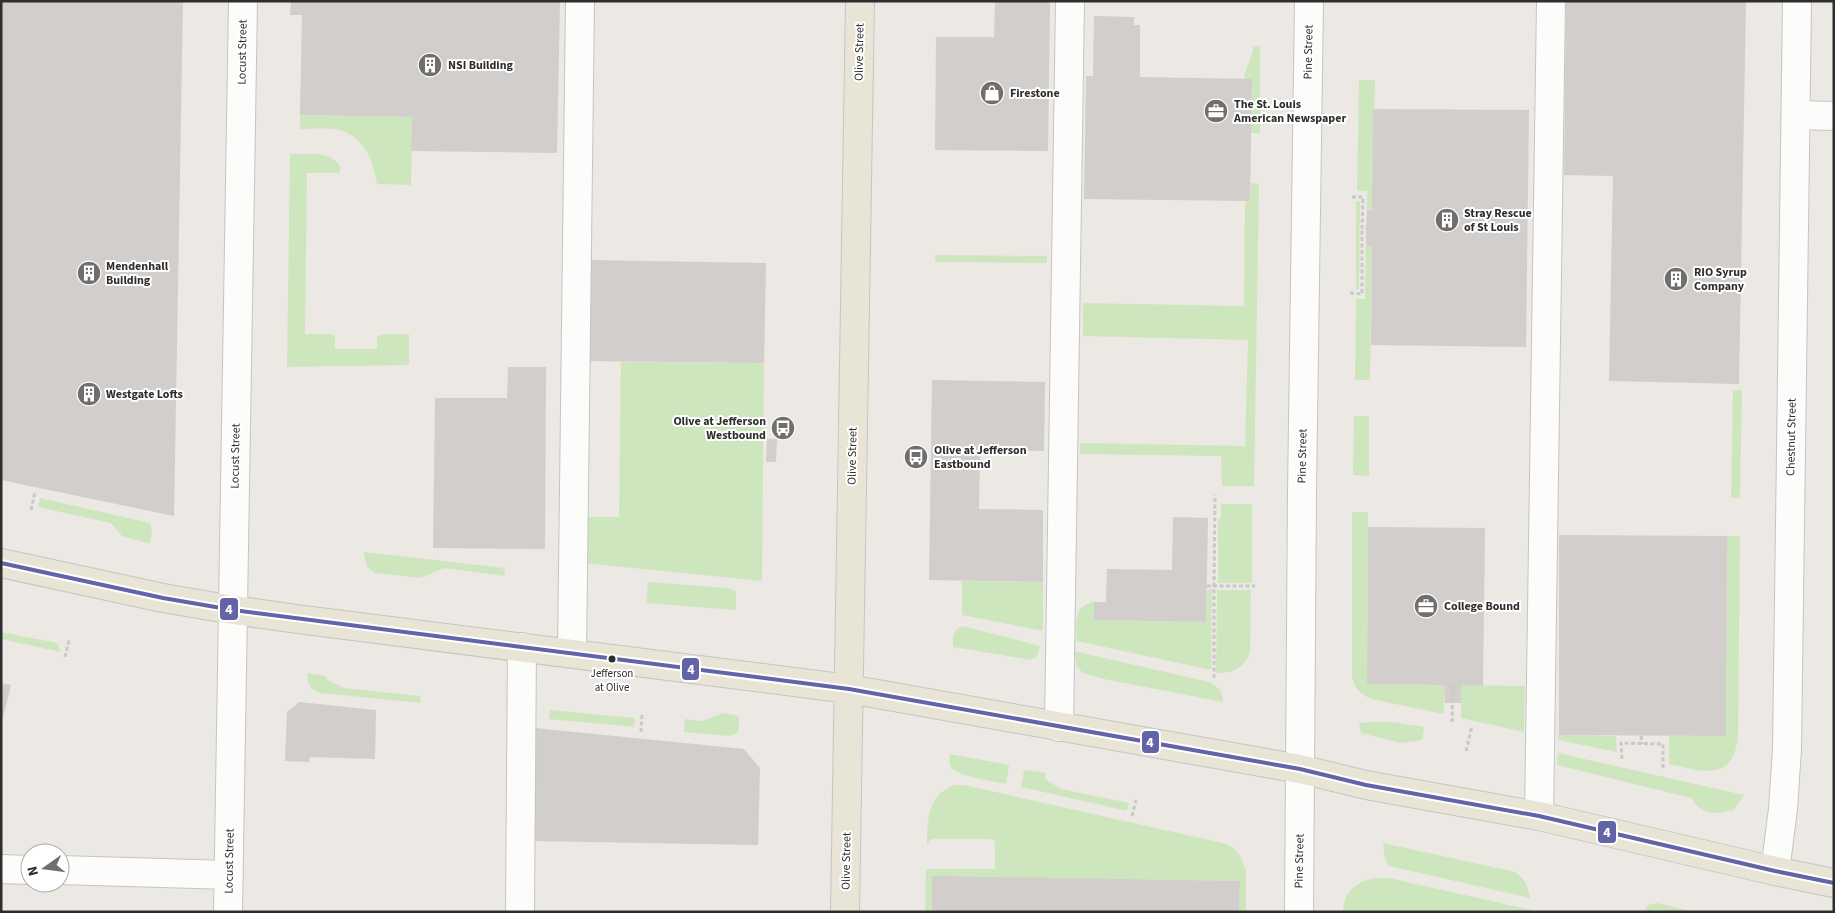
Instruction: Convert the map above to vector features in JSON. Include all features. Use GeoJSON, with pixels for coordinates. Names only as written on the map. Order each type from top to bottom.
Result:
{"type":"FeatureCollection","features":[{"type":"Feature","properties":{"kind":"main road","name":"Olive Street"},"geometry":{"type":"LineString","coordinates":[[845,912],[860,1]]}},
{"type":"Feature","properties":{"kind":"main road"},"geometry":{"type":"LineString","coordinates":[[1,562],[163,598],[232,610],[848,689],[1300,770],[1366,785],[1540,816],[1834,883]]}},
{"type":"Feature","properties":{"kind":"street","name":"Locust Street"},"geometry":{"type":"LineString","coordinates":[[228,912],[243,1]]}},
{"type":"Feature","properties":{"kind":"street"},"geometry":{"type":"LineString","coordinates":[[572,653],[580,1]]}},
{"type":"Feature","properties":{"kind":"street"},"geometry":{"type":"LineString","coordinates":[[1059,728],[1070,1]]}},
{"type":"Feature","properties":{"kind":"street","name":"Pine Street"},"geometry":{"type":"LineString","coordinates":[[1299,912],[1302,492],[1309,1]]}},
{"type":"Feature","properties":{"kind":"street"},"geometry":{"type":"LineString","coordinates":[[1540,816],[1551,1]]}},
{"type":"Feature","properties":{"kind":"street","name":"Chestnut Street"},"geometry":{"type":"LineString","coordinates":[[1775,871],[1783,809],[1787,749],[1797,1]]}},
{"type":"Feature","properties":{"kind":"street"},"geometry":{"type":"LineString","coordinates":[[1796,115],[1834,116]]}},
{"type":"Feature","properties":{"kind":"street"},"geometry":{"type":"LineString","coordinates":[[520,912],[522,647]]}},
{"type":"Feature","properties":{"kind":"street"},"geometry":{"type":"LineString","coordinates":[[1,869],[20,870]]}},
{"type":"Feature","properties":{"kind":"street"},"geometry":{"type":"LineString","coordinates":[[70,870],[229,875]]}},
{"type":"Feature","properties":{"kind":"path"},"geometry":{"type":"LineString","coordinates":[[1350,293],[1362,294],[1364,228],[1363,197],[1352,197]]}},
{"type":"Feature","properties":{"kind":"path"},"geometry":{"type":"LineString","coordinates":[[31,510],[35,492]]}},
{"type":"Feature","properties":{"kind":"path"},"geometry":{"type":"LineString","coordinates":[[1214,678],[1215,494]]}},
{"type":"Feature","properties":{"kind":"path"},"geometry":{"type":"LineString","coordinates":[[1207,586],[1255,586]]}},
{"type":"Feature","properties":{"kind":"path"},"geometry":{"type":"LineString","coordinates":[[65,657],[70,640]]}},
{"type":"Feature","properties":{"kind":"path"},"geometry":{"type":"LineString","coordinates":[[1452,722],[1453,685]]}},
{"type":"Feature","properties":{"kind":"path"},"geometry":{"type":"LineString","coordinates":[[641,732],[642,714]]}},
{"type":"Feature","properties":{"kind":"path"},"geometry":{"type":"LineString","coordinates":[[1466,750],[1472,726]]}},
{"type":"Feature","properties":{"kind":"path"},"geometry":{"type":"LineString","coordinates":[[1642,736],[1642,744]]}},
{"type":"Feature","properties":{"kind":"path"},"geometry":{"type":"LineString","coordinates":[[1622,759],[1621,743],[1663,744],[1663,769]]}},
{"type":"Feature","properties":{"kind":"path"},"geometry":{"type":"LineString","coordinates":[[1132,816],[1136,800]]}},
{"type":"Feature","properties":{"kind":"green space"},"geometry":{"type":"Polygon","coordinates":[[[1253,46],[1260,46],[1260,133],[1251,133],[1252,79],[1245,79],[1244,76],[1253,46]]]}},
{"type":"Feature","properties":{"kind":"green space"},"geometry":{"type":"Polygon","coordinates":[[[1359,80],[1375,80],[1372,211],[1367,211],[1367,191],[1357,191],[1359,80]]]}},
{"type":"Feature","properties":{"kind":"green space"},"geometry":{"type":"Polygon","coordinates":[[[300,115],[412,117],[411,185],[377,184],[371,160],[357,140],[351,135],[338,130],[300,129],[300,115]]]}},
{"type":"Feature","properties":{"kind":"green space"},"geometry":{"type":"Polygon","coordinates":[[[290,154],[325,155],[337,162],[341,168],[339,173],[307,173],[305,334],[331,334],[335,337],[335,349],[377,349],[377,337],[382,334],[409,334],[409,365],[287,367],[290,154]]]}},
{"type":"Feature","properties":{"kind":"green space"},"geometry":{"type":"Polygon","coordinates":[[[1251,183],[1259,184],[1254,486],[1222,486],[1221,456],[1080,454],[1080,443],[1245,446],[1248,340],[1083,336],[1083,303],[1244,306],[1245,205],[1246,201],[1250,201],[1251,183]]]}},
{"type":"Feature","properties":{"kind":"green space"},"geometry":{"type":"Polygon","coordinates":[[[1356,201],[1360,202],[1359,289],[1356,289],[1356,201]]]}},
{"type":"Feature","properties":{"kind":"green space"},"geometry":{"type":"Polygon","coordinates":[[[1366,246],[1372,246],[1370,380],[1355,380],[1356,299],[1365,299],[1366,246]]]}},
{"type":"Feature","properties":{"kind":"green space"},"geometry":{"type":"Polygon","coordinates":[[[935,255],[1047,256],[1047,263],[935,262],[935,255]]]}},
{"type":"Feature","properties":{"kind":"green space"},"geometry":{"type":"Polygon","coordinates":[[[621,362],[764,363],[762,581],[583,563],[584,517],[619,517],[621,362]]]}},
{"type":"Feature","properties":{"kind":"green space"},"geometry":{"type":"Polygon","coordinates":[[[1733,390],[1742,390],[1740,498],[1731,498],[1733,390]]]}},
{"type":"Feature","properties":{"kind":"green space"},"geometry":{"type":"Polygon","coordinates":[[[1354,416],[1369,416],[1369,476],[1353,475],[1354,416]]]}},
{"type":"Feature","properties":{"kind":"green space"},"geometry":{"type":"Polygon","coordinates":[[[40,498],[150,523],[152,530],[150,544],[122,536],[111,523],[38,507],[40,498]]]}},
{"type":"Feature","properties":{"kind":"green space"},"geometry":{"type":"Polygon","coordinates":[[[1221,504],[1252,504],[1252,583],[1218,583],[1218,518],[1221,518],[1221,504]]]}},
{"type":"Feature","properties":{"kind":"green space"},"geometry":{"type":"Polygon","coordinates":[[[1352,512],[1368,512],[1367,684],[1444,685],[1444,714],[1371,699],[1361,693],[1356,687],[1352,676],[1352,512]]]}},
{"type":"Feature","properties":{"kind":"green space"},"geometry":{"type":"Polygon","coordinates":[[[1727,536],[1740,536],[1738,738],[1735,752],[1729,762],[1722,768],[1704,771],[1669,764],[1669,736],[1726,736],[1727,536]]]}},
{"type":"Feature","properties":{"kind":"green space"},"geometry":{"type":"Polygon","coordinates":[[[364,552],[505,568],[504,576],[444,568],[420,578],[375,573],[368,567],[364,552]]]}},
{"type":"Feature","properties":{"kind":"green space"},"geometry":{"type":"Polygon","coordinates":[[[962,581],[1043,582],[1043,631],[962,615],[962,581]]]}},
{"type":"Feature","properties":{"kind":"green space"},"geometry":{"type":"Polygon","coordinates":[[[648,582],[728,588],[735,591],[736,610],[646,603],[648,582]]]}},
{"type":"Feature","properties":{"kind":"green space"},"geometry":{"type":"Polygon","coordinates":[[[1212,589],[1211,670],[1077,641],[1077,617],[1082,607],[1087,604],[1094,602],[1094,620],[1206,622],[1207,590],[1212,589]]]}},
{"type":"Feature","properties":{"kind":"green space"},"geometry":{"type":"Polygon","coordinates":[[[1217,590],[1251,590],[1250,652],[1248,658],[1233,671],[1216,673],[1217,590]]]}},
{"type":"Feature","properties":{"kind":"green space"},"geometry":{"type":"Polygon","coordinates":[[[962,626],[1040,646],[1037,656],[1031,660],[953,647],[955,632],[962,626]]]}},
{"type":"Feature","properties":{"kind":"green space"},"geometry":{"type":"Polygon","coordinates":[[[1,632],[57,643],[61,652],[1,639],[1,632]]]}},
{"type":"Feature","properties":{"kind":"green space"},"geometry":{"type":"Polygon","coordinates":[[[1074,651],[1209,682],[1219,690],[1223,702],[1104,679],[1083,673],[1077,667],[1074,651]]]}},
{"type":"Feature","properties":{"kind":"green space"},"geometry":{"type":"Polygon","coordinates":[[[307,673],[326,676],[326,679],[344,688],[420,696],[421,703],[320,693],[310,686],[307,673]]]}},
{"type":"Feature","properties":{"kind":"green space"},"geometry":{"type":"Polygon","coordinates":[[[1461,685],[1525,686],[1524,732],[1461,718],[1461,685]]]}},
{"type":"Feature","properties":{"kind":"green space"},"geometry":{"type":"Polygon","coordinates":[[[550,710],[635,718],[634,727],[549,719],[550,710]]]}},
{"type":"Feature","properties":{"kind":"green space"},"geometry":{"type":"Polygon","coordinates":[[[723,713],[739,716],[737,733],[730,736],[684,732],[685,719],[702,721],[723,713]]]}},
{"type":"Feature","properties":{"kind":"green space"},"geometry":{"type":"Polygon","coordinates":[[[1392,722],[1424,727],[1422,740],[1401,743],[1361,733],[1359,723],[1392,722]]]}},
{"type":"Feature","properties":{"kind":"green space"},"geometry":{"type":"Polygon","coordinates":[[[1559,735],[1616,736],[1617,752],[1558,740],[1559,735]]]}},
{"type":"Feature","properties":{"kind":"green space"},"geometry":{"type":"Polygon","coordinates":[[[1558,753],[1744,795],[1734,810],[1710,813],[1700,808],[1691,798],[1557,765],[1558,753]]]}},
{"type":"Feature","properties":{"kind":"green space"},"geometry":{"type":"Polygon","coordinates":[[[950,754],[1009,765],[1006,784],[976,778],[953,770],[950,766],[950,754]]]}},
{"type":"Feature","properties":{"kind":"green space"},"geometry":{"type":"Polygon","coordinates":[[[1024,770],[1046,773],[1045,779],[1061,789],[1129,803],[1127,811],[1021,787],[1024,770]]]}},
{"type":"Feature","properties":{"kind":"green space"},"geometry":{"type":"Polygon","coordinates":[[[954,785],[964,785],[1227,844],[1237,852],[1245,867],[1246,912],[1239,912],[1240,881],[932,877],[932,912],[925,912],[926,869],[995,869],[994,840],[933,839],[929,841],[927,846],[930,810],[933,802],[945,790],[954,785]]]}},
{"type":"Feature","properties":{"kind":"green space"},"geometry":{"type":"Polygon","coordinates":[[[1383,843],[1515,872],[1526,884],[1530,898],[1389,866],[1385,859],[1383,843]]]}},
{"type":"Feature","properties":{"kind":"green space"},"geometry":{"type":"Polygon","coordinates":[[[1375,878],[1389,878],[1532,910],[1532,912],[1343,912],[1346,898],[1352,889],[1362,882],[1375,878]]]}},
{"type":"Feature","properties":{"kind":"green space"},"geometry":{"type":"Polygon","coordinates":[[[1657,903],[1696,912],[1644,912],[1648,905],[1657,903]]]}},
{"type":"Feature","properties":{"kind":"building"},"geometry":{"type":"Polygon","coordinates":[[[1,1],[183,1],[174,516],[1,480],[1,1]]]}},
{"type":"Feature","properties":{"kind":"building","name":"NSI Building"},"geometry":{"type":"Polygon","coordinates":[[[291,1],[560,1],[557,153],[411,151],[412,117],[300,115],[302,15],[290,15],[291,1]]]}},
{"type":"Feature","properties":{"kind":"building","name":"Firestone"},"geometry":{"type":"Polygon","coordinates":[[[995,1],[1050,1],[1048,151],[935,150],[936,37],[994,37],[995,1]]]}},
{"type":"Feature","properties":{"kind":"building","name":"RIO Syrup Company"},"geometry":{"type":"Polygon","coordinates":[[[1566,1],[1746,1],[1739,384],[1609,381],[1613,176],[1564,175],[1566,1]]]}},
{"type":"Feature","properties":{"kind":"building"},"geometry":{"type":"Polygon","coordinates":[[[1094,16],[1134,17],[1134,25],[1140,25],[1140,77],[1252,79],[1250,201],[1084,199],[1086,76],[1093,76],[1094,16]]]}},
{"type":"Feature","properties":{"kind":"building","name":"Stray Rescue of St Louis"},"geometry":{"type":"Polygon","coordinates":[[[1373,109],[1529,110],[1526,347],[1371,345],[1372,246],[1366,246],[1366,228],[1367,211],[1372,211],[1373,109]]]}},
{"type":"Feature","properties":{"kind":"building"},"geometry":{"type":"Polygon","coordinates":[[[587,260],[766,263],[764,363],[587,361],[587,260]]]}},
{"type":"Feature","properties":{"kind":"building"},"geometry":{"type":"Polygon","coordinates":[[[508,367],[546,367],[545,549],[433,548],[435,398],[507,398],[508,367]]]}},
{"type":"Feature","properties":{"kind":"building"},"geometry":{"type":"Polygon","coordinates":[[[932,380],[1045,382],[1044,451],[980,450],[979,509],[1043,510],[1043,582],[929,580],[932,380]]]}},
{"type":"Feature","properties":{"kind":"building"},"geometry":{"type":"Polygon","coordinates":[[[767,439],[777,439],[776,462],[766,462],[767,439]]]}},
{"type":"Feature","properties":{"kind":"building"},"geometry":{"type":"Polygon","coordinates":[[[1173,517],[1208,518],[1206,622],[1094,620],[1094,602],[1106,602],[1107,569],[1172,570],[1173,517]]]}},
{"type":"Feature","properties":{"kind":"building","name":"College Bound"},"geometry":{"type":"Polygon","coordinates":[[[1368,527],[1485,528],[1483,686],[1461,685],[1461,703],[1445,703],[1444,685],[1367,684],[1368,527]]]}},
{"type":"Feature","properties":{"kind":"building"},"geometry":{"type":"Polygon","coordinates":[[[1559,535],[1727,536],[1726,736],[1559,735],[1559,535]]]}},
{"type":"Feature","properties":{"kind":"building"},"geometry":{"type":"Polygon","coordinates":[[[1,683],[11,685],[3,718],[1,717],[1,683]]]}},
{"type":"Feature","properties":{"kind":"building"},"geometry":{"type":"Polygon","coordinates":[[[299,702],[376,710],[375,759],[310,757],[309,762],[285,761],[287,712],[299,702]]]}},
{"type":"Feature","properties":{"kind":"building"},"geometry":{"type":"Polygon","coordinates":[[[535,728],[744,749],[760,768],[758,845],[533,841],[535,728]]]}},
{"type":"Feature","properties":{"kind":"building"},"geometry":{"type":"Polygon","coordinates":[[[932,876],[1240,881],[1239,912],[932,912],[932,876]]]}},
{"type":"Feature","properties":{"kind":"transit line","name":"4"},"geometry":{"type":"LineString","coordinates":[[1,563],[163,598],[233,610],[849,689],[1300,769],[1366,785],[1539,816],[1834,883]]}},
{"type":"Feature","properties":{"kind":"place","name":"NSI Building"},"geometry":{"type":"Point","coordinates":[430,65]}},
{"type":"Feature","properties":{"kind":"place","name":"Firestone"},"geometry":{"type":"Point","coordinates":[992,93]}},
{"type":"Feature","properties":{"kind":"place","name":"The St. Louis American Newspaper"},"geometry":{"type":"Point","coordinates":[1216,111]}},
{"type":"Feature","properties":{"kind":"place","name":"Stray Rescue of St Louis"},"geometry":{"type":"Point","coordinates":[1447,220]}},
{"type":"Feature","properties":{"kind":"place","name":"Mendenhall Building"},"geometry":{"type":"Point","coordinates":[89,273]}},
{"type":"Feature","properties":{"kind":"place","name":"RIO Syrup Company"},"geometry":{"type":"Point","coordinates":[1676,279]}},
{"type":"Feature","properties":{"kind":"place","name":"Westgate Lofts"},"geometry":{"type":"Point","coordinates":[89,394]}},
{"type":"Feature","properties":{"kind":"place","name":"Olive at Jefferson Westbound"},"geometry":{"type":"Point","coordinates":[783,428]}},
{"type":"Feature","properties":{"kind":"place","name":"Olive at Jefferson Eastbound"},"geometry":{"type":"Point","coordinates":[916,457]}},
{"type":"Feature","properties":{"kind":"place","name":"College Bound"},"geometry":{"type":"Point","coordinates":[1426,606]}},
{"type":"Feature","properties":{"kind":"place","name":"Jefferson at Olive"},"geometry":{"type":"Point","coordinates":[612,659]}}]}
